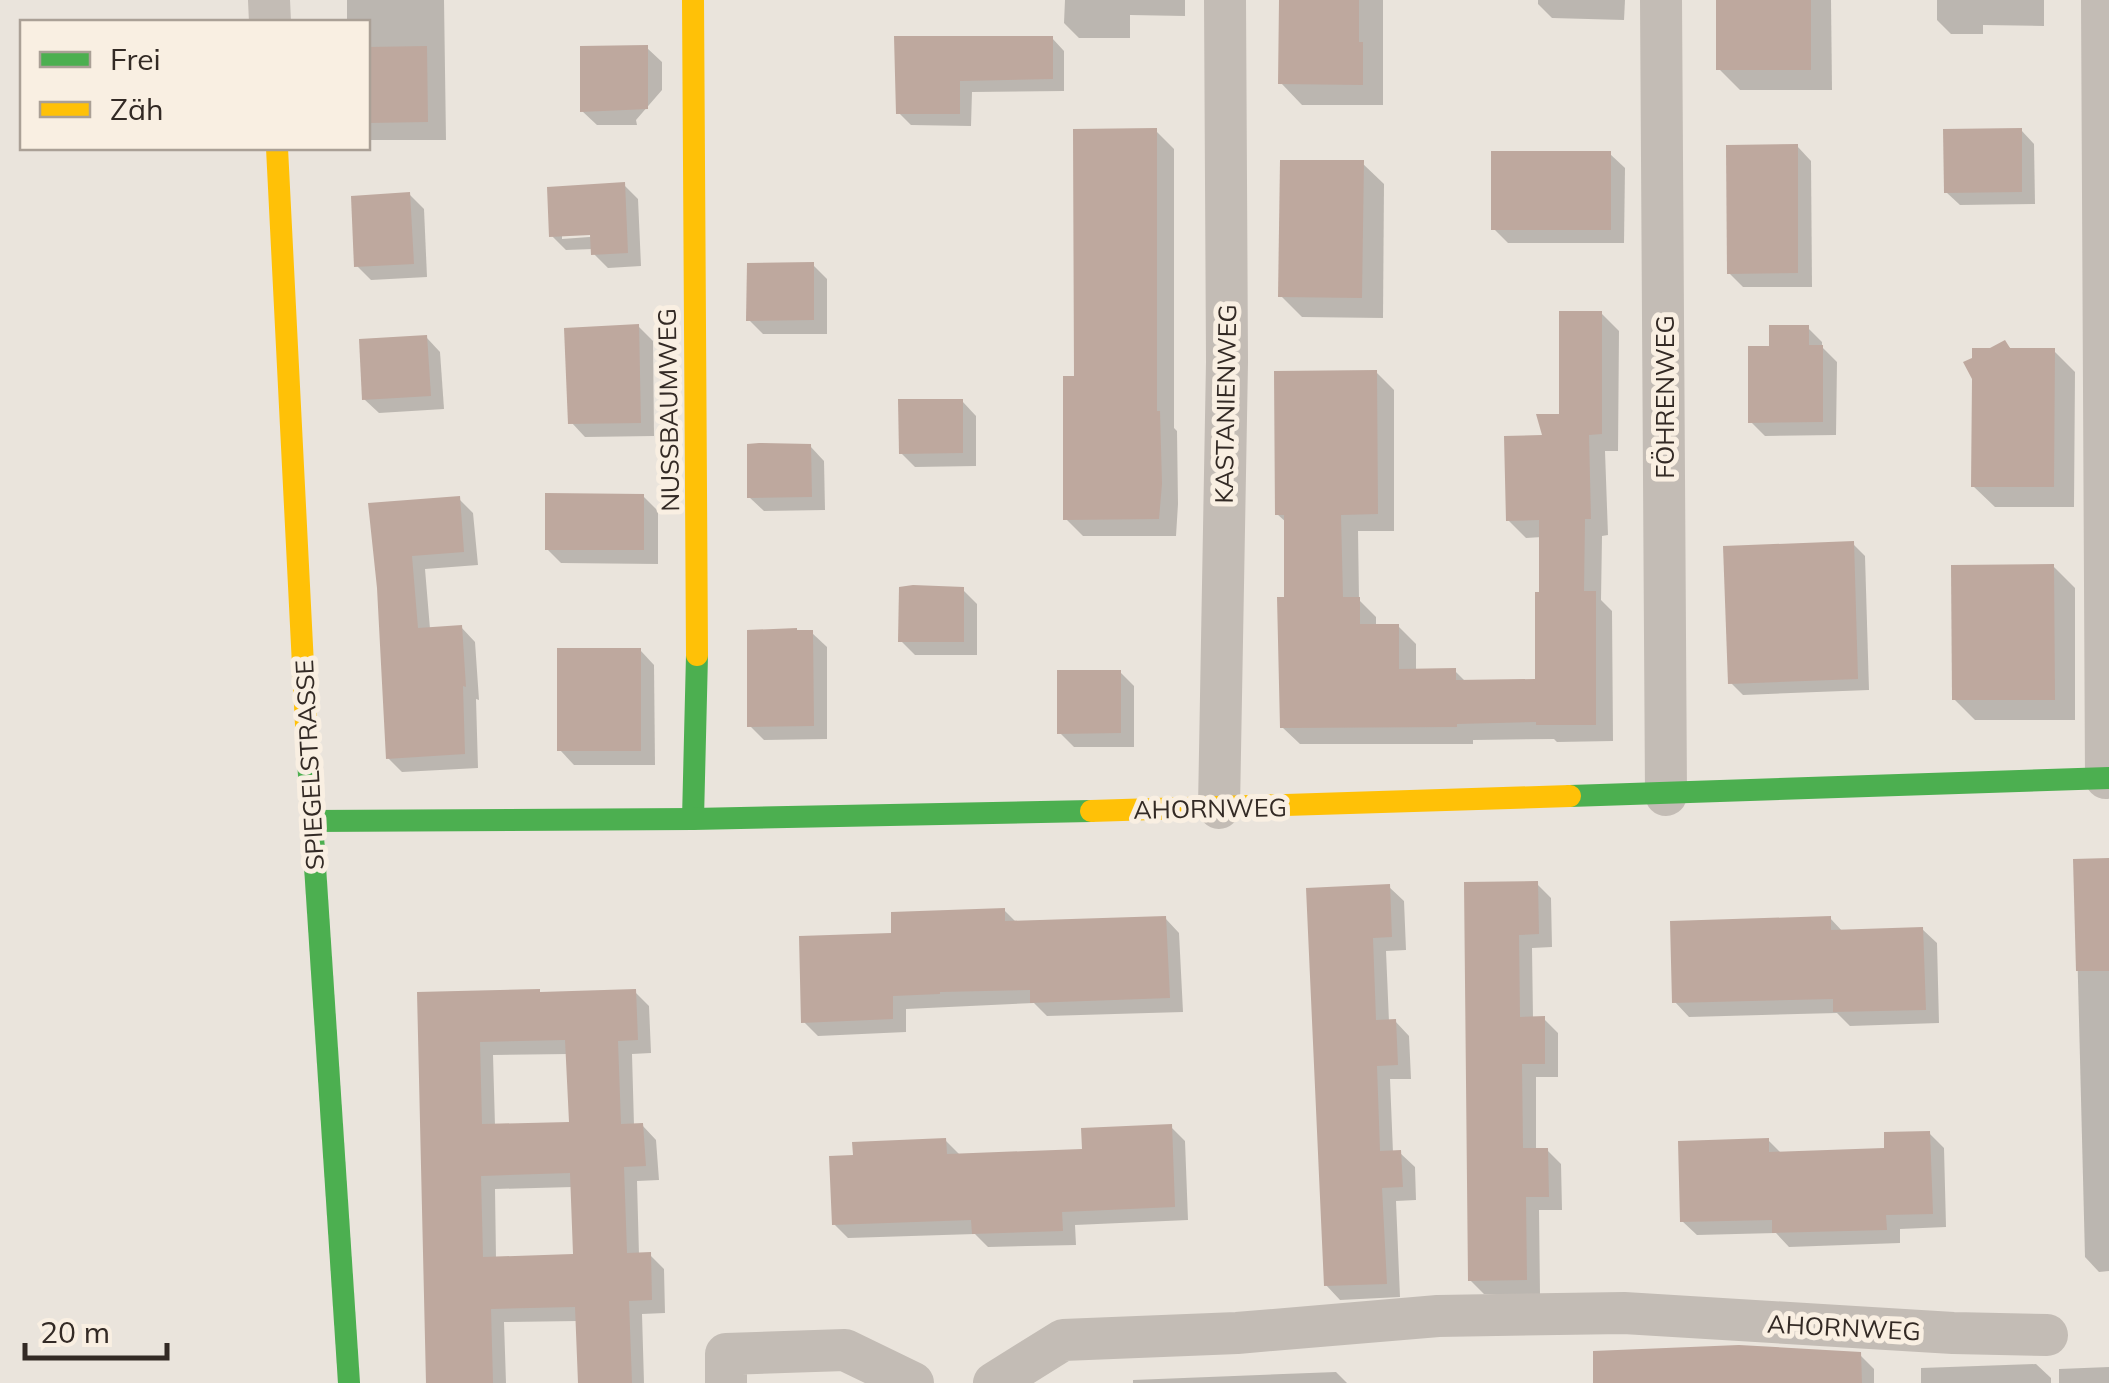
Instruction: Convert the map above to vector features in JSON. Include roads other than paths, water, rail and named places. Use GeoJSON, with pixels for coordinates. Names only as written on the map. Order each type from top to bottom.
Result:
{"type":"FeatureCollection","features":[{"type":"Feature","properties":{"kind":"street","name":"NUSSBAUMWEG"},"geometry":{"type":"LineString","coordinates":[[693,0],[698,606],[693,819]]}},
{"type":"Feature","properties":{"kind":"street","name":"KASTANIENWEG"},"geometry":{"type":"LineString","coordinates":[[1220,808],[1227,362],[1225,0]]}},
{"type":"Feature","properties":{"kind":"street","name":"FÖHRENWEG"},"geometry":{"type":"LineString","coordinates":[[1661,0],[1666,795]]}},
{"type":"Feature","properties":{"kind":"street"},"geometry":{"type":"LineString","coordinates":[[2102,0],[2108,778]]}},
{"type":"Feature","properties":{"kind":"street","name":"SPIEGELSTRASSE"},"geometry":{"type":"LineString","coordinates":[[276,150],[311,820],[349,1383]]}},
{"type":"Feature","properties":{"kind":"street","name":"AHORNWEG"},"geometry":{"type":"LineString","coordinates":[[311,820],[693,819],[1220,808],[2108,778]]}},
{"type":"Feature","properties":{"kind":"street","name":"AHORNWEG"},"geometry":{"type":"LineString","coordinates":[[994,1383],[1063,1340],[1237,1334],[1438,1316],[1624,1314],[2047,1335]]}},
{"type":"Feature","properties":{"kind":"street"},"geometry":{"type":"LineString","coordinates":[[726,1383],[726,1354],[846,1350],[914,1383]]}}]}
